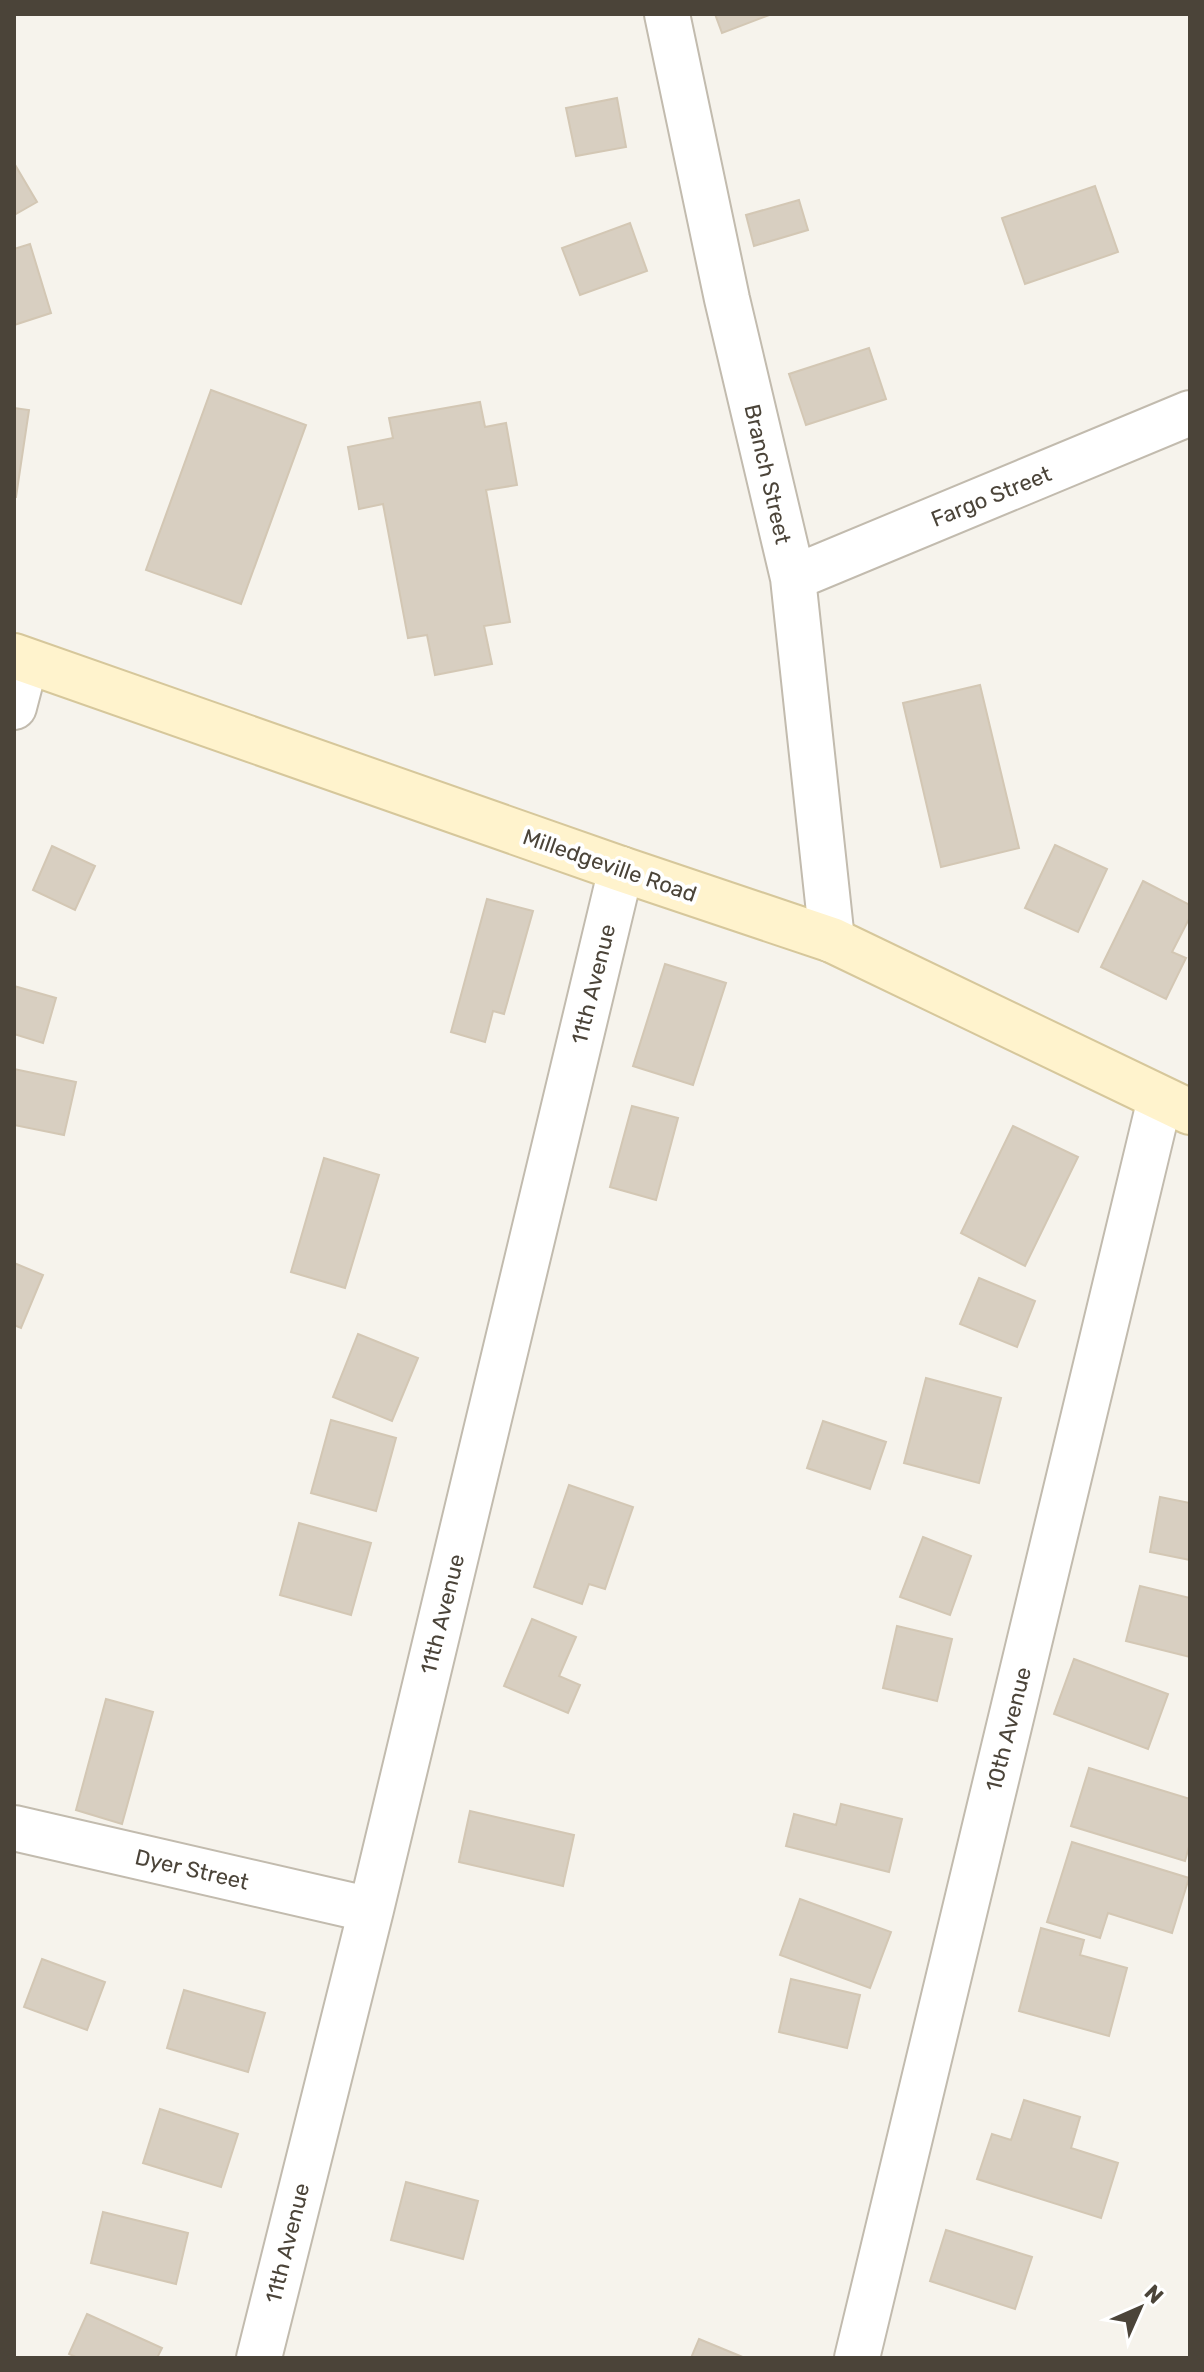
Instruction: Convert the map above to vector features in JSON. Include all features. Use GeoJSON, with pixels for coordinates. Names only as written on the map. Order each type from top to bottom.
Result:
{"type":"FeatureCollection","features":[{"type":"Feature","properties":{"kind":"main road","name":"Milledgeville Road"},"geometry":{"type":"LineString","coordinates":[[20,658],[832,940],[1175,1106]]}},
{"type":"Feature","properties":{"kind":"street","name":"Branch Street"},"geometry":{"type":"LineString","coordinates":[[667,14],[727,299],[793,578],[832,940]]}},
{"type":"Feature","properties":{"kind":"street","name":"Fargo Street"},"geometry":{"type":"LineString","coordinates":[[793,578],[1190,413]]}},
{"type":"Feature","properties":{"kind":"street"},"geometry":{"type":"LineString","coordinates":[[14,707],[20,658]]}},
{"type":"Feature","properties":{"kind":"street","name":"11th Avenue"},"geometry":{"type":"LineString","coordinates":[[259,2358],[371,1910],[621,869]]}},
{"type":"Feature","properties":{"kind":"street","name":"10th Avenue"},"geometry":{"type":"LineString","coordinates":[[857,2358],[1175,1106]]}},
{"type":"Feature","properties":{"kind":"street","name":"Dyer Street"},"geometry":{"type":"LineString","coordinates":[[14,1828],[371,1910]]}},
{"type":"Feature","properties":{"kind":"building"},"geometry":{"type":"Polygon","coordinates":[[[715,14],[772,14],[722,33],[715,14]]]}},
{"type":"Feature","properties":{"kind":"building"},"geometry":{"type":"Polygon","coordinates":[[[617,98],[626,147],[576,156],[566,108],[617,98]]]}},
{"type":"Feature","properties":{"kind":"building"},"geometry":{"type":"Polygon","coordinates":[[[14,163],[37,202],[14,215],[14,163]]]}},
{"type":"Feature","properties":{"kind":"building"},"geometry":{"type":"Polygon","coordinates":[[[1095,186],[1118,252],[1025,284],[1002,218],[1095,186]]]}},
{"type":"Feature","properties":{"kind":"building"},"geometry":{"type":"Polygon","coordinates":[[[799,200],[808,230],[754,246],[746,215],[799,200]]]}},
{"type":"Feature","properties":{"kind":"building"},"geometry":{"type":"Polygon","coordinates":[[[630,223],[647,271],[580,295],[562,248],[630,223]]]}},
{"type":"Feature","properties":{"kind":"building"},"geometry":{"type":"Polygon","coordinates":[[[30,244],[51,313],[14,325],[14,249],[30,244]]]}},
{"type":"Feature","properties":{"kind":"building"},"geometry":{"type":"Polygon","coordinates":[[[869,348],[886,399],[806,425],[789,374],[869,348]]]}},
{"type":"Feature","properties":{"kind":"building"},"geometry":{"type":"Polygon","coordinates":[[[211,390],[306,425],[241,604],[146,570],[211,390]]]}},
{"type":"Feature","properties":{"kind":"building"},"geometry":{"type":"Polygon","coordinates":[[[480,402],[485,427],[506,423],[517,485],[486,490],[510,622],[484,626],[492,664],[435,675],[427,635],[408,638],[383,504],[359,509],[348,447],[393,438],[389,418],[480,402]]]}},
{"type":"Feature","properties":{"kind":"building"},"geometry":{"type":"Polygon","coordinates":[[[14,408],[29,410],[16,497],[14,497],[14,408]]]}},
{"type":"Feature","properties":{"kind":"building"},"geometry":{"type":"Polygon","coordinates":[[[980,685],[1019,848],[941,867],[903,703],[980,685]]]}},
{"type":"Feature","properties":{"kind":"building"},"geometry":{"type":"Polygon","coordinates":[[[1055,845],[1107,869],[1078,932],[1025,908],[1055,845]]]}},
{"type":"Feature","properties":{"kind":"building"},"geometry":{"type":"Polygon","coordinates":[[[52,846],[95,866],[75,910],[33,890],[52,846]]]}},
{"type":"Feature","properties":{"kind":"building"},"geometry":{"type":"Polygon","coordinates":[[[1143,881],[1190,905],[1190,917],[1172,952],[1186,958],[1166,999],[1101,967],[1143,881]]]}},
{"type":"Feature","properties":{"kind":"building"},"geometry":{"type":"Polygon","coordinates":[[[487,899],[533,911],[504,1014],[493,1011],[485,1042],[451,1032],[487,899]]]}},
{"type":"Feature","properties":{"kind":"building"},"geometry":{"type":"Polygon","coordinates":[[[665,964],[726,983],[693,1085],[633,1066],[665,964]]]}},
{"type":"Feature","properties":{"kind":"building"},"geometry":{"type":"Polygon","coordinates":[[[14,986],[56,998],[43,1043],[14,1034],[14,986]]]}},
{"type":"Feature","properties":{"kind":"building"},"geometry":{"type":"Polygon","coordinates":[[[14,1069],[76,1082],[64,1135],[14,1125],[14,1069]]]}},
{"type":"Feature","properties":{"kind":"building"},"geometry":{"type":"Polygon","coordinates":[[[632,1106],[678,1118],[656,1200],[610,1187],[632,1106]]]}},
{"type":"Feature","properties":{"kind":"building"},"geometry":{"type":"Polygon","coordinates":[[[1013,1126],[1078,1157],[1025,1266],[961,1233],[1013,1126]]]}},
{"type":"Feature","properties":{"kind":"building"},"geometry":{"type":"Polygon","coordinates":[[[324,1158],[379,1175],[345,1288],[291,1272],[324,1158]]]}},
{"type":"Feature","properties":{"kind":"building"},"geometry":{"type":"Polygon","coordinates":[[[14,1263],[43,1275],[21,1328],[14,1325],[14,1263]]]}},
{"type":"Feature","properties":{"kind":"building"},"geometry":{"type":"Polygon","coordinates":[[[979,1278],[1035,1301],[1017,1347],[960,1324],[979,1278]]]}},
{"type":"Feature","properties":{"kind":"building"},"geometry":{"type":"Polygon","coordinates":[[[358,1334],[418,1358],[392,1421],[333,1397],[358,1334]]]}},
{"type":"Feature","properties":{"kind":"building"},"geometry":{"type":"Polygon","coordinates":[[[926,1378],[1001,1398],[979,1483],[904,1463],[926,1378]]]}},
{"type":"Feature","properties":{"kind":"building"},"geometry":{"type":"Polygon","coordinates":[[[331,1420],[396,1438],[376,1511],[311,1493],[331,1420]]]}},
{"type":"Feature","properties":{"kind":"building"},"geometry":{"type":"Polygon","coordinates":[[[823,1421],[886,1442],[870,1489],[807,1468],[823,1421]]]}},
{"type":"Feature","properties":{"kind":"building"},"geometry":{"type":"Polygon","coordinates":[[[569,1485],[633,1507],[605,1589],[589,1584],[582,1604],[534,1587],[569,1485]]]}},
{"type":"Feature","properties":{"kind":"building"},"geometry":{"type":"Polygon","coordinates":[[[1160,1497],[1190,1503],[1190,1560],[1150,1552],[1160,1497]]]}},
{"type":"Feature","properties":{"kind":"building"},"geometry":{"type":"Polygon","coordinates":[[[299,1523],[371,1543],[351,1615],[280,1595],[299,1523]]]}},
{"type":"Feature","properties":{"kind":"building"},"geometry":{"type":"Polygon","coordinates":[[[923,1537],[971,1556],[950,1615],[900,1597],[923,1537]]]}},
{"type":"Feature","properties":{"kind":"building"},"geometry":{"type":"Polygon","coordinates":[[[1140,1586],[1190,1598],[1190,1657],[1126,1641],[1140,1586]]]}},
{"type":"Feature","properties":{"kind":"building"},"geometry":{"type":"Polygon","coordinates":[[[532,1619],[576,1637],[559,1676],[580,1685],[568,1713],[504,1686],[532,1619]]]}},
{"type":"Feature","properties":{"kind":"building"},"geometry":{"type":"Polygon","coordinates":[[[897,1626],[952,1639],[937,1701],[883,1688],[897,1626]]]}},
{"type":"Feature","properties":{"kind":"building"},"geometry":{"type":"Polygon","coordinates":[[[1074,1659],[1168,1694],[1148,1749],[1054,1714],[1074,1659]]]}},
{"type":"Feature","properties":{"kind":"building"},"geometry":{"type":"Polygon","coordinates":[[[106,1699],[153,1712],[122,1824],[76,1810],[106,1699]]]}},
{"type":"Feature","properties":{"kind":"building"},"geometry":{"type":"Polygon","coordinates":[[[1089,1768],[1190,1799],[1190,1843],[1185,1861],[1071,1826],[1089,1768]]]}},
{"type":"Feature","properties":{"kind":"building"},"geometry":{"type":"Polygon","coordinates":[[[841,1804],[902,1819],[889,1872],[786,1846],[794,1814],[836,1825],[841,1804]]]}},
{"type":"Feature","properties":{"kind":"building"},"geometry":{"type":"Polygon","coordinates":[[[470,1811],[574,1835],[563,1886],[459,1862],[470,1811]]]}},
{"type":"Feature","properties":{"kind":"building"},"geometry":{"type":"Polygon","coordinates":[[[1072,1842],[1189,1878],[1172,1933],[1108,1913],[1100,1938],[1047,1922],[1072,1842]]]}},
{"type":"Feature","properties":{"kind":"building"},"geometry":{"type":"Polygon","coordinates":[[[800,1899],[891,1932],[870,1988],[780,1955],[800,1899]]]}},
{"type":"Feature","properties":{"kind":"building"},"geometry":{"type":"Polygon","coordinates":[[[1041,1928],[1084,1940],[1080,1955],[1127,1968],[1109,2036],[1019,2011],[1041,1928]]]}},
{"type":"Feature","properties":{"kind":"building"},"geometry":{"type":"Polygon","coordinates":[[[42,1959],[105,1982],[87,2030],[24,2007],[42,1959]]]}},
{"type":"Feature","properties":{"kind":"building"},"geometry":{"type":"Polygon","coordinates":[[[791,1979],[860,1995],[847,2048],[779,2032],[791,1979]]]}},
{"type":"Feature","properties":{"kind":"building"},"geometry":{"type":"Polygon","coordinates":[[[184,1990],[265,2013],[248,2072],[167,2048],[184,1990]]]}},
{"type":"Feature","properties":{"kind":"building"},"geometry":{"type":"Polygon","coordinates":[[[1024,2100],[1080,2117],[1071,2148],[1118,2163],[1101,2218],[977,2179],[992,2134],[1011,2140],[1024,2100]]]}},
{"type":"Feature","properties":{"kind":"building"},"geometry":{"type":"Polygon","coordinates":[[[160,2109],[238,2134],[221,2187],[143,2163],[160,2109]]]}},
{"type":"Feature","properties":{"kind":"building"},"geometry":{"type":"Polygon","coordinates":[[[406,2182],[478,2201],[463,2259],[391,2240],[406,2182]]]}},
{"type":"Feature","properties":{"kind":"building"},"geometry":{"type":"Polygon","coordinates":[[[103,2212],[188,2233],[176,2284],[91,2263],[103,2212]]]}},
{"type":"Feature","properties":{"kind":"building"},"geometry":{"type":"Polygon","coordinates":[[[946,2230],[1032,2257],[1015,2309],[930,2281],[946,2230]]]}},
{"type":"Feature","properties":{"kind":"building"},"geometry":{"type":"Polygon","coordinates":[[[87,2314],[162,2348],[157,2358],[78,2358],[69,2354],[87,2314]]]}},
{"type":"Feature","properties":{"kind":"building"},"geometry":{"type":"Polygon","coordinates":[[[699,2339],[745,2358],[691,2358],[699,2339]]]}}]}
